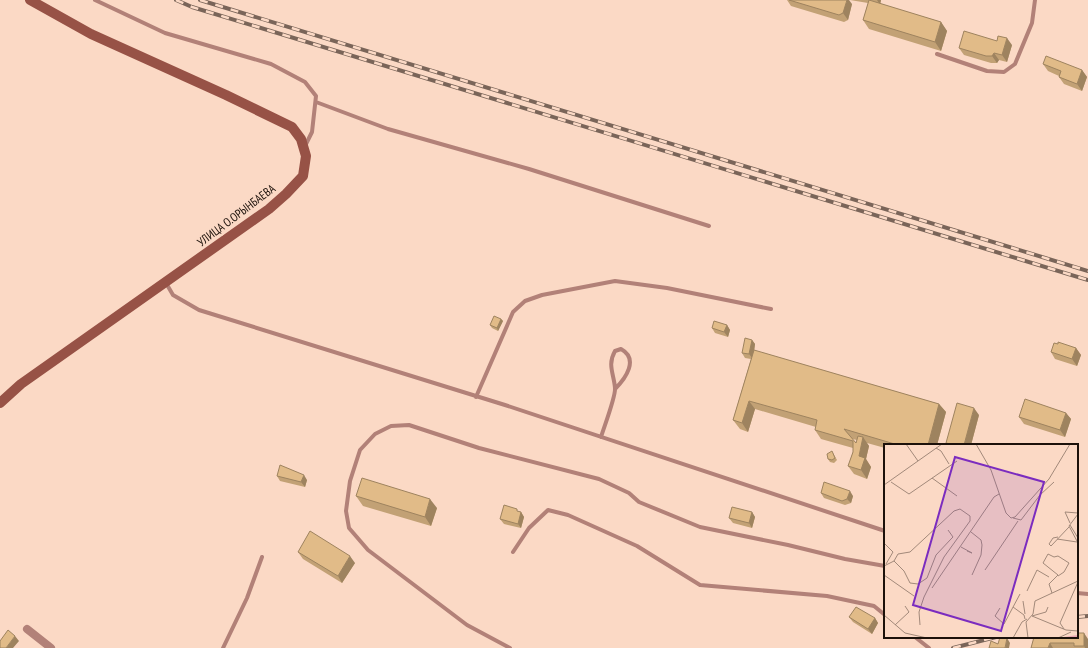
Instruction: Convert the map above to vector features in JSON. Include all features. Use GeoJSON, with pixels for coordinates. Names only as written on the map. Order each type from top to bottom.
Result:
{"type":"FeatureCollection","features":[{"type":"Feature","properties":{"kind":"street","name":"УЛИЦА О.ОРЫНБАЕВА"},"geometry":{"type":"LineString","coordinates":[[0,403],[21,384],[269,209],[303,176],[306,156],[301,139],[292,127],[226,95],[91,34],[30,0]]}},
{"type":"Feature","properties":{"kind":"street"},"geometry":{"type":"LineString","coordinates":[[27,629],[51,648]]}},
{"type":"Feature","properties":{"kind":"lane"},"geometry":{"type":"LineString","coordinates":[[95,0],[165,32],[271,64],[305,82],[316,96],[316,102],[312,132],[304,148]]}},
{"type":"Feature","properties":{"kind":"lane"},"geometry":{"type":"LineString","coordinates":[[937,54],[987,71],[1004,72],[1015,64],[1032,23],[1035,0]]}},
{"type":"Feature","properties":{"kind":"lane"},"geometry":{"type":"LineString","coordinates":[[316,102],[388,129],[529,169],[709,226]]}},
{"type":"Feature","properties":{"kind":"lane"},"geometry":{"type":"LineString","coordinates":[[476,397],[513,312],[525,301],[542,295],[615,281],[667,288],[771,309]]}},
{"type":"Feature","properties":{"kind":"lane"},"geometry":{"type":"LineString","coordinates":[[166,283],[173,295],[199,310],[601,437],[884,531]]}},
{"type":"Feature","properties":{"kind":"lane"},"geometry":{"type":"LineString","coordinates":[[601,437],[615,389],[628,373],[630,359],[626,352],[621,349],[615,351],[610,365],[615,389]]}},
{"type":"Feature","properties":{"kind":"lane"},"geometry":{"type":"LineString","coordinates":[[510,648],[467,625],[368,550],[349,528],[346,511],[350,481],[360,450],[374,434],[391,426],[409,425],[479,448],[599,480],[629,493],[638,502],[700,527],[788,545],[845,559],[884,566]]}},
{"type":"Feature","properties":{"kind":"lane"},"geometry":{"type":"LineString","coordinates":[[513,552],[529,528],[548,510],[568,515],[637,546],[700,585],[827,596],[874,606],[884,614]]}},
{"type":"Feature","properties":{"kind":"lane"},"geometry":{"type":"LineString","coordinates":[[223,648],[246,598],[262,557]]}},
{"type":"Feature","properties":{"kind":"lane"},"geometry":{"type":"LineString","coordinates":[[1078,593],[1088,594]]}},
{"type":"Feature","properties":{"kind":"lane"},"geometry":{"type":"LineString","coordinates":[[916,638],[929,648]]}},
{"type":"Feature","properties":{"kind":"building"},"geometry":{"type":"Polygon","coordinates":[[[789,0],[847,0],[843,13],[839,15],[789,0]]]}},
{"type":"Feature","properties":{"kind":"building"},"geometry":{"type":"Polygon","coordinates":[[[869,0],[941,22],[935,42],[863,20],[869,0]]]}},
{"type":"Feature","properties":{"kind":"building"},"geometry":{"type":"Polygon","coordinates":[[[964,31],[997,41],[998,36],[1007,38],[1002,55],[994,53],[992,56],[986,56],[959,48],[964,31]]]}},
{"type":"Feature","properties":{"kind":"building"},"geometry":{"type":"Polygon","coordinates":[[[1046,56],[1082,70],[1077,84],[1059,77],[1061,71],[1043,64],[1046,56]]]}},
{"type":"Feature","properties":{"kind":"building"},"geometry":{"type":"Polygon","coordinates":[[[494,316],[501,319],[497,328],[490,325],[494,316]]]}},
{"type":"Feature","properties":{"kind":"building"},"geometry":{"type":"Polygon","coordinates":[[[714,321],[727,325],[724,332],[712,328],[714,321]]]}},
{"type":"Feature","properties":{"kind":"building"},"geometry":{"type":"Polygon","coordinates":[[[745,338],[752,340],[749,354],[742,353],[745,338]]]}},
{"type":"Feature","properties":{"kind":"building"},"geometry":{"type":"Polygon","coordinates":[[[1058,342],[1076,348],[1072,359],[1051,352],[1054,343],[1058,344],[1058,342]]]}},
{"type":"Feature","properties":{"kind":"building"},"geometry":{"type":"Polygon","coordinates":[[[754,350],[939,404],[928,444],[895,444],[844,429],[856,443],[858,436],[863,437],[859,456],[865,458],[861,470],[848,466],[853,452],[853,441],[815,430],[817,420],[749,401],[742,423],[733,420],[754,350]]]}},
{"type":"Feature","properties":{"kind":"building"},"geometry":{"type":"Polygon","coordinates":[[[1025,399],[1066,413],[1060,430],[1019,417],[1025,399]]]}},
{"type":"Feature","properties":{"kind":"building"},"geometry":{"type":"Polygon","coordinates":[[[957,403],[974,408],[964,444],[946,443],[957,403]]]}},
{"type":"Feature","properties":{"kind":"building"},"geometry":{"type":"Polygon","coordinates":[[[832,451],[835,458],[832,460],[828,459],[827,454],[832,451]]]}},
{"type":"Feature","properties":{"kind":"building"},"geometry":{"type":"Polygon","coordinates":[[[280,465],[304,475],[301,482],[277,476],[280,465]]]}},
{"type":"Feature","properties":{"kind":"building"},"geometry":{"type":"Polygon","coordinates":[[[362,478],[430,499],[425,517],[356,496],[362,478]]]}},
{"type":"Feature","properties":{"kind":"building"},"geometry":{"type":"Polygon","coordinates":[[[824,482],[850,491],[847,499],[842,501],[821,493],[824,482]]]}},
{"type":"Feature","properties":{"kind":"building"},"geometry":{"type":"Polygon","coordinates":[[[504,505],[517,509],[517,511],[521,512],[518,524],[500,519],[504,505]]]}},
{"type":"Feature","properties":{"kind":"building"},"geometry":{"type":"Polygon","coordinates":[[[732,507],[752,512],[749,523],[729,518],[732,507]]]}},
{"type":"Feature","properties":{"kind":"building"},"geometry":{"type":"Polygon","coordinates":[[[310,531],[350,556],[338,576],[298,552],[310,531]]]}},
{"type":"Feature","properties":{"kind":"building"},"geometry":{"type":"Polygon","coordinates":[[[856,607],[875,618],[868,629],[849,617],[856,607]]]}},
{"type":"Feature","properties":{"kind":"building"},"geometry":{"type":"Polygon","coordinates":[[[8,630],[15,636],[6,648],[0,648],[0,641],[8,630]]]}},
{"type":"Feature","properties":{"kind":"building"},"geometry":{"type":"Polygon","coordinates":[[[1078,633],[1084,633],[1084,646],[1074,646],[1074,643],[1050,643],[1048,648],[1031,648],[1034,638],[1078,638],[1078,633]]]}},
{"type":"Feature","properties":{"kind":"building"},"geometry":{"type":"Polygon","coordinates":[[[1000,638],[1007,638],[1005,648],[989,648],[991,641],[998,644],[1000,638]]]}},
{"type":"Feature","properties":{"kind":"railway"},"geometry":{"type":"LineString","coordinates":[[176,0],[192,7],[1088,280]]}},
{"type":"Feature","properties":{"kind":"railway"},"geometry":{"type":"LineString","coordinates":[[200,0],[1088,271]]}},
{"type":"Feature","properties":{"kind":"railway"},"geometry":{"type":"LineString","coordinates":[[1078,617],[1088,616]]}},
{"type":"Feature","properties":{"kind":"railway"},"geometry":{"type":"LineString","coordinates":[[953,648],[992,638]]}}]}
